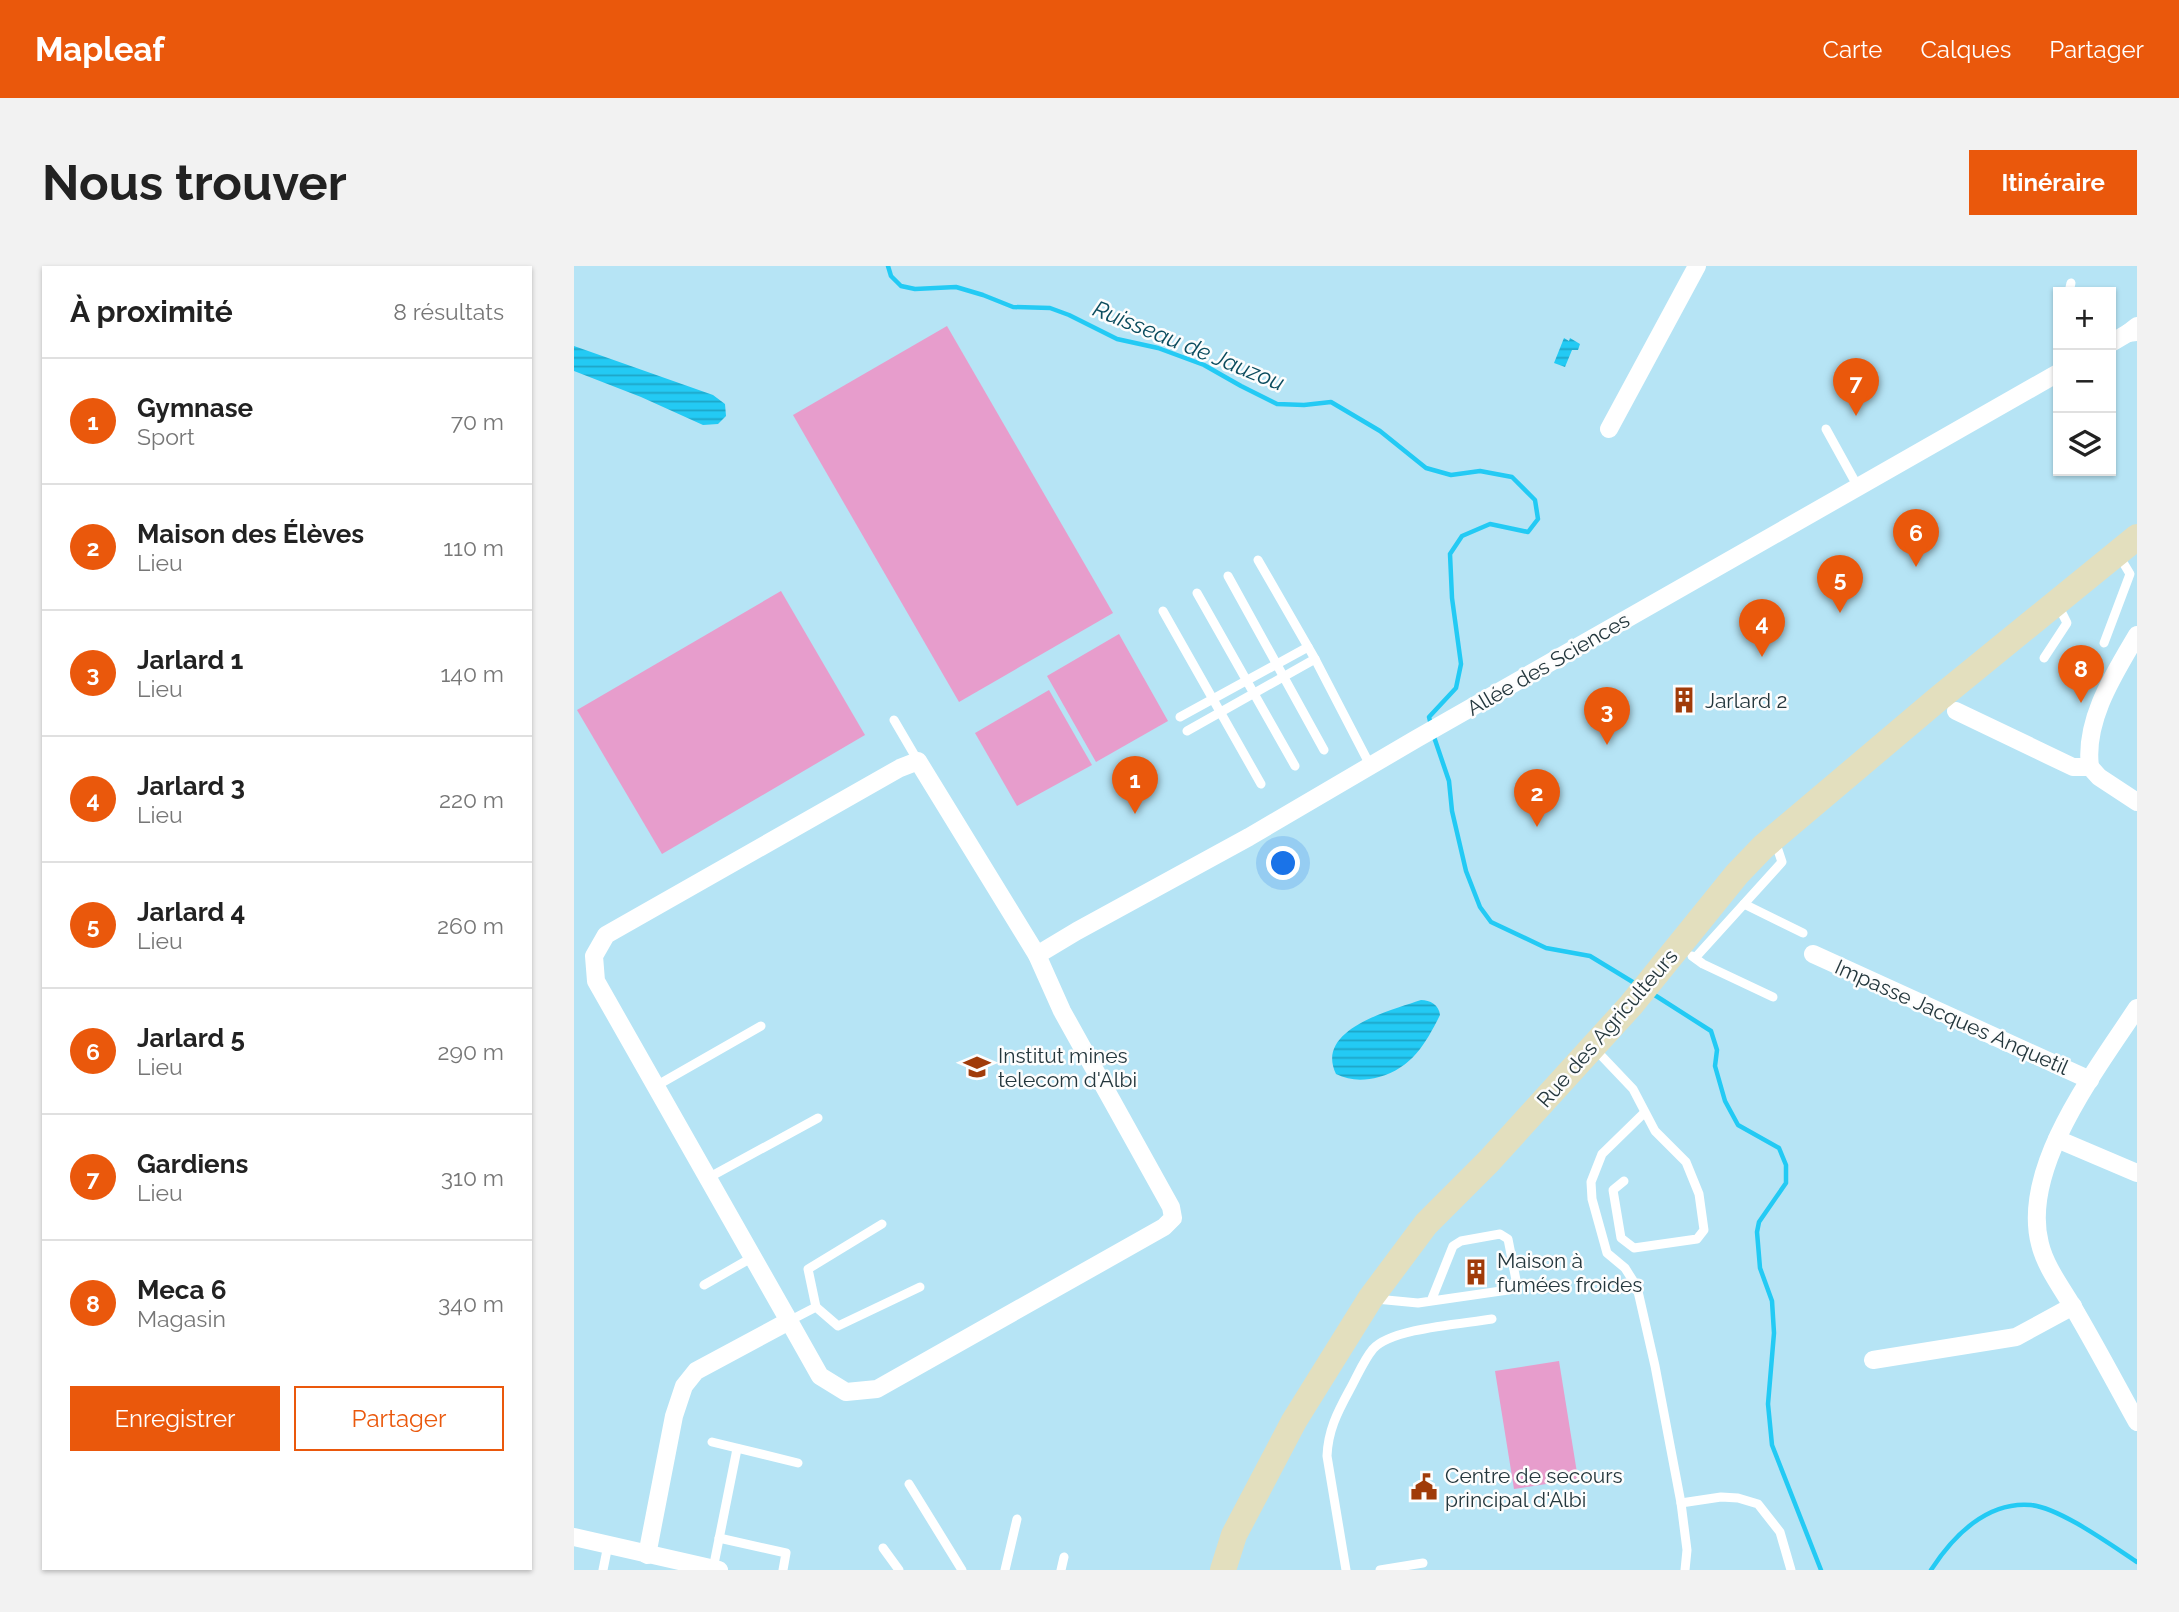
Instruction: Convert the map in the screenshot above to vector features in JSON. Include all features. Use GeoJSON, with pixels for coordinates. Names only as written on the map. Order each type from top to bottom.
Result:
{"type":"FeatureCollection","features":[{"type":"Feature","properties":{"kind":"street"},"geometry":{"type":"LineString","coordinates":[[1609,429],[1697,266]]}},
{"type":"Feature","properties":{"kind":"street"},"geometry":{"type":"LineString","coordinates":[[2116,340],[2134,331]]}},
{"type":"Feature","properties":{"kind":"street","name":"Allée des Sciences"},"geometry":{"type":"LineString","coordinates":[[1037,955],[1250,837],[1416,738],[1447,723],[2053,376]]}},
{"type":"Feature","properties":{"kind":"street","name":"Rue des Agriculteurs"},"geometry":{"type":"LineString","coordinates":[[1223,1570],[1234,1535],[1294,1421],[1370,1299],[1426,1224],[1489,1161],[1653,978],[1687,953],[1737,874],[1773,837],[2057,602],[2128,550]]}},
{"type":"Feature","properties":{"kind":"street"},"geometry":{"type":"LineString","coordinates":[[2137,635],[2132,654],[2108,685],[2096,716],[2088,753],[2090,767],[2099,777],[2137,803]]}},
{"type":"Feature","properties":{"kind":"street"},"geometry":{"type":"LineString","coordinates":[[1956,711],[2073,767],[2090,767]]}},
{"type":"Feature","properties":{"kind":"street"},"geometry":{"type":"LineString","coordinates":[[918,761],[1037,955],[1069,1023],[1171,1207],[1173,1218],[1164,1227],[877,1390],[846,1392],[820,1376],[596,981],[594,956],[606,935],[900,768],[918,761]]}},
{"type":"Feature","properties":{"kind":"street","name":"Impasse Jacques Anquetil"},"geometry":{"type":"LineString","coordinates":[[1813,954],[2090,1080]]}},
{"type":"Feature","properties":{"kind":"street"},"geometry":{"type":"LineString","coordinates":[[2137,1008],[2090,1080],[2057,1139],[2044,1169],[2037,1205],[2040,1244],[2055,1276],[2137,1422]]}},
{"type":"Feature","properties":{"kind":"street"},"geometry":{"type":"LineString","coordinates":[[2057,1139],[2137,1173]]}},
{"type":"Feature","properties":{"kind":"street"},"geometry":{"type":"LineString","coordinates":[[1873,1360],[2015,1337],[2073,1307]]}},
{"type":"Feature","properties":{"kind":"street"},"geometry":{"type":"LineString","coordinates":[[647,1555],[674,1416],[684,1386],[696,1371],[789,1321]]}},
{"type":"Feature","properties":{"kind":"street"},"geometry":{"type":"LineString","coordinates":[[574,1537],[682,1566],[716,1569]]}},
{"type":"Feature","properties":{"kind":"lane"},"geometry":{"type":"LineString","coordinates":[[1825,429],[1858,487]]}},
{"type":"Feature","properties":{"kind":"lane"},"geometry":{"type":"LineString","coordinates":[[2104,643],[2130,575],[2128,550]]}},
{"type":"Feature","properties":{"kind":"lane"},"geometry":{"type":"LineString","coordinates":[[1258,560],[1315,659],[1370,765]]}},
{"type":"Feature","properties":{"kind":"lane"},"geometry":{"type":"LineString","coordinates":[[1228,576],[1324,750]]}},
{"type":"Feature","properties":{"kind":"lane"},"geometry":{"type":"LineString","coordinates":[[1197,593],[1295,766]]}},
{"type":"Feature","properties":{"kind":"lane"},"geometry":{"type":"LineString","coordinates":[[2045,658],[2067,623],[2057,602]]}},
{"type":"Feature","properties":{"kind":"lane"},"geometry":{"type":"LineString","coordinates":[[1163,611],[1261,784]]}},
{"type":"Feature","properties":{"kind":"lane"},"geometry":{"type":"LineString","coordinates":[[1180,717],[1308,647]]}},
{"type":"Feature","properties":{"kind":"lane"},"geometry":{"type":"LineString","coordinates":[[1187,731],[1315,659]]}},
{"type":"Feature","properties":{"kind":"lane"},"geometry":{"type":"LineString","coordinates":[[894,720],[918,761]]}},
{"type":"Feature","properties":{"kind":"lane"},"geometry":{"type":"LineString","coordinates":[[1773,837],[1782,862],[1744,904],[1687,953],[1773,997]]}},
{"type":"Feature","properties":{"kind":"lane"},"geometry":{"type":"LineString","coordinates":[[1744,904],[1803,933]]}},
{"type":"Feature","properties":{"kind":"lane"},"geometry":{"type":"LineString","coordinates":[[656,1086],[761,1026]]}},
{"type":"Feature","properties":{"kind":"lane"},"geometry":{"type":"LineString","coordinates":[[1593,1047],[1633,1089],[1655,1131],[1686,1162],[1699,1194],[1704,1230],[1697,1239],[1634,1248],[1621,1238],[1613,1190],[1624,1181]]}},
{"type":"Feature","properties":{"kind":"lane"},"geometry":{"type":"LineString","coordinates":[[1644,1113],[1602,1154],[1591,1182],[1592,1199],[1607,1253],[1625,1268],[1637,1287],[1681,1503],[1687,1549],[1685,1570]]}},
{"type":"Feature","properties":{"kind":"lane"},"geometry":{"type":"LineString","coordinates":[[708,1178],[818,1118]]}},
{"type":"Feature","properties":{"kind":"lane"},"geometry":{"type":"LineString","coordinates":[[882,1224],[808,1269],[816,1307],[838,1326],[920,1287]]}},
{"type":"Feature","properties":{"kind":"lane"},"geometry":{"type":"LineString","coordinates":[[1370,1299],[1418,1303],[1508,1290],[1516,1280],[1508,1239],[1500,1234],[1461,1241],[1453,1246],[1431,1301]]}},
{"type":"Feature","properties":{"kind":"lane"},"geometry":{"type":"LineString","coordinates":[[704,1285],[753,1257]]}},
{"type":"Feature","properties":{"kind":"lane"},"geometry":{"type":"LineString","coordinates":[[789,1321],[816,1307]]}},
{"type":"Feature","properties":{"kind":"lane"},"geometry":{"type":"LineString","coordinates":[[1346,1570],[1327,1443],[1335,1417],[1363,1364],[1374,1348],[1386,1339],[1408,1332],[1492,1319]]}},
{"type":"Feature","properties":{"kind":"lane"},"geometry":{"type":"LineString","coordinates":[[712,1443],[798,1463]]}},
{"type":"Feature","properties":{"kind":"lane"},"geometry":{"type":"LineString","coordinates":[[716,1569],[719,1538],[737,1449]]}},
{"type":"Feature","properties":{"kind":"lane"},"geometry":{"type":"LineString","coordinates":[[909,1484],[962,1570]]}},
{"type":"Feature","properties":{"kind":"lane"},"geometry":{"type":"LineString","coordinates":[[1681,1503],[1721,1497],[1738,1498],[1758,1504],[1780,1532],[1791,1570]]}},
{"type":"Feature","properties":{"kind":"lane"},"geometry":{"type":"LineString","coordinates":[[1006,1570],[1017,1519]]}},
{"type":"Feature","properties":{"kind":"lane"},"geometry":{"type":"LineString","coordinates":[[719,1538],[786,1553],[783,1570]]}},
{"type":"Feature","properties":{"kind":"lane"},"geometry":{"type":"LineString","coordinates":[[603,1570],[608,1545]]}},
{"type":"Feature","properties":{"kind":"lane"},"geometry":{"type":"LineString","coordinates":[[883,1548],[899,1570]]}},
{"type":"Feature","properties":{"kind":"lane"},"geometry":{"type":"LineString","coordinates":[[1061,1570],[1064,1557]]}},
{"type":"Feature","properties":{"kind":"lane"},"geometry":{"type":"LineString","coordinates":[[1380,1570],[1423,1563]]}},
{"type":"Feature","properties":{"kind":"shaded area"},"geometry":{"type":"Polygon","coordinates":[[[947,326],[1113,613],[959,702],[793,415],[947,326]]]}},
{"type":"Feature","properties":{"kind":"shaded area"},"geometry":{"type":"Polygon","coordinates":[[[781,591],[865,735],[662,854],[577,710],[781,591]]]}},
{"type":"Feature","properties":{"kind":"shaded area"},"geometry":{"type":"Polygon","coordinates":[[[1119,634],[1168,721],[1096,762],[1047,676],[1119,634]]]}},
{"type":"Feature","properties":{"kind":"shaded area"},"geometry":{"type":"Polygon","coordinates":[[[1049,690],[1092,765],[1017,806],[975,733],[1049,690]]]}},
{"type":"Feature","properties":{"kind":"shaded area"},"geometry":{"type":"Polygon","coordinates":[[[1559,1361],[1578,1479],[1514,1489],[1495,1371],[1559,1361]]]}},
{"type":"Feature","properties":{"kind":"water"},"geometry":{"type":"Polygon","coordinates":[[[1564,338],[1569,341],[1570,338],[1580,344],[1578,350],[1572,350],[1565,367],[1554,363],[1564,338]]]}},
{"type":"Feature","properties":{"kind":"water"},"geometry":{"type":"Polygon","coordinates":[[[574,346],[713,395],[725,404],[726,416],[718,424],[703,425],[574,371],[574,346]]]}},
{"type":"Feature","properties":{"kind":"water"},"geometry":{"type":"Polygon","coordinates":[[[1421,1000],[1434,1004],[1440,1015],[1423,1045],[1409,1061],[1391,1073],[1362,1080],[1336,1074],[1332,1058],[1336,1045],[1346,1033],[1376,1016],[1421,1000]]]}},
{"type":"Feature","properties":{"kind":"waterway","name":"Ruisseau de Jauzou"},"geometry":{"type":"LineString","coordinates":[[888,266],[891,276],[901,286],[915,289],[956,287],[1013,307],[1050,308],[1117,339],[1158,348],[1204,365],[1277,404],[1331,402],[1380,431],[1426,468],[1451,475],[1480,471],[1512,477],[1535,500],[1538,519],[1528,532],[1490,524],[1462,536],[1450,554],[1452,598],[1461,664],[1456,688],[1429,717],[1431,725]]}},
{"type":"Feature","properties":{"kind":"waterway","name":"Ruisseau de Jauzou"},"geometry":{"type":"LineString","coordinates":[[1433,734],[1449,781],[1452,811],[1466,871],[1480,907],[1491,922],[1546,948],[1590,956],[1636,984]]}},
{"type":"Feature","properties":{"kind":"waterway","name":"Ruisseau de Jauzou"},"geometry":{"type":"LineString","coordinates":[[1653,994],[1711,1031],[1717,1050],[1715,1066],[1725,1101],[1738,1125],[1779,1148],[1786,1165],[1786,1183],[1759,1222],[1757,1232],[1760,1268],[1772,1301],[1774,1333],[1768,1404],[1772,1445],[1821,1570]]}},
{"type":"Feature","properties":{"kind":"waterway","name":"Ruisseau de Jauzou"},"geometry":{"type":"LineString","coordinates":[[1931,1570],[1950,1545],[1973,1523],[1986,1515],[2015,1505],[2031,1505],[2056,1513],[2085,1528],[2137,1562]]}},
{"type":"Feature","properties":{"kind":"place","name":"Gardiens"},"geometry":{"type":"Point","coordinates":[1856,416]}},
{"type":"Feature","properties":{"kind":"place","name":"Jarlard 5"},"geometry":{"type":"Point","coordinates":[1916,567]}},
{"type":"Feature","properties":{"kind":"place","name":"Jarlard 4"},"geometry":{"type":"Point","coordinates":[1840,613]}},
{"type":"Feature","properties":{"kind":"place","name":"Jarlard 3"},"geometry":{"type":"Point","coordinates":[1762,657]}},
{"type":"Feature","properties":{"kind":"place","name":"Jarlard 2"},"geometry":{"type":"Point","coordinates":[1684,700]}},
{"type":"Feature","properties":{"kind":"place","name":"Meca 6"},"geometry":{"type":"Point","coordinates":[2081,703]}},
{"type":"Feature","properties":{"kind":"place","name":"Jarlard 1"},"geometry":{"type":"Point","coordinates":[1607,745]}},
{"type":"Feature","properties":{"kind":"place","name":"Gymnase"},"geometry":{"type":"Point","coordinates":[1135,814]}},
{"type":"Feature","properties":{"kind":"place","name":"Maison des Élèves"},"geometry":{"type":"Point","coordinates":[1537,827]}},
{"type":"Feature","properties":{"kind":"place","name":"Institut mines telecom d'Albi"},"geometry":{"type":"Point","coordinates":[977,1067]}},
{"type":"Feature","properties":{"kind":"place","name":"Maison à fumées froides"},"geometry":{"type":"Point","coordinates":[1476,1272]}},
{"type":"Feature","properties":{"kind":"place","name":"Centre de secours principal d'Albi"},"geometry":{"type":"Point","coordinates":[1424,1487]}}]}
